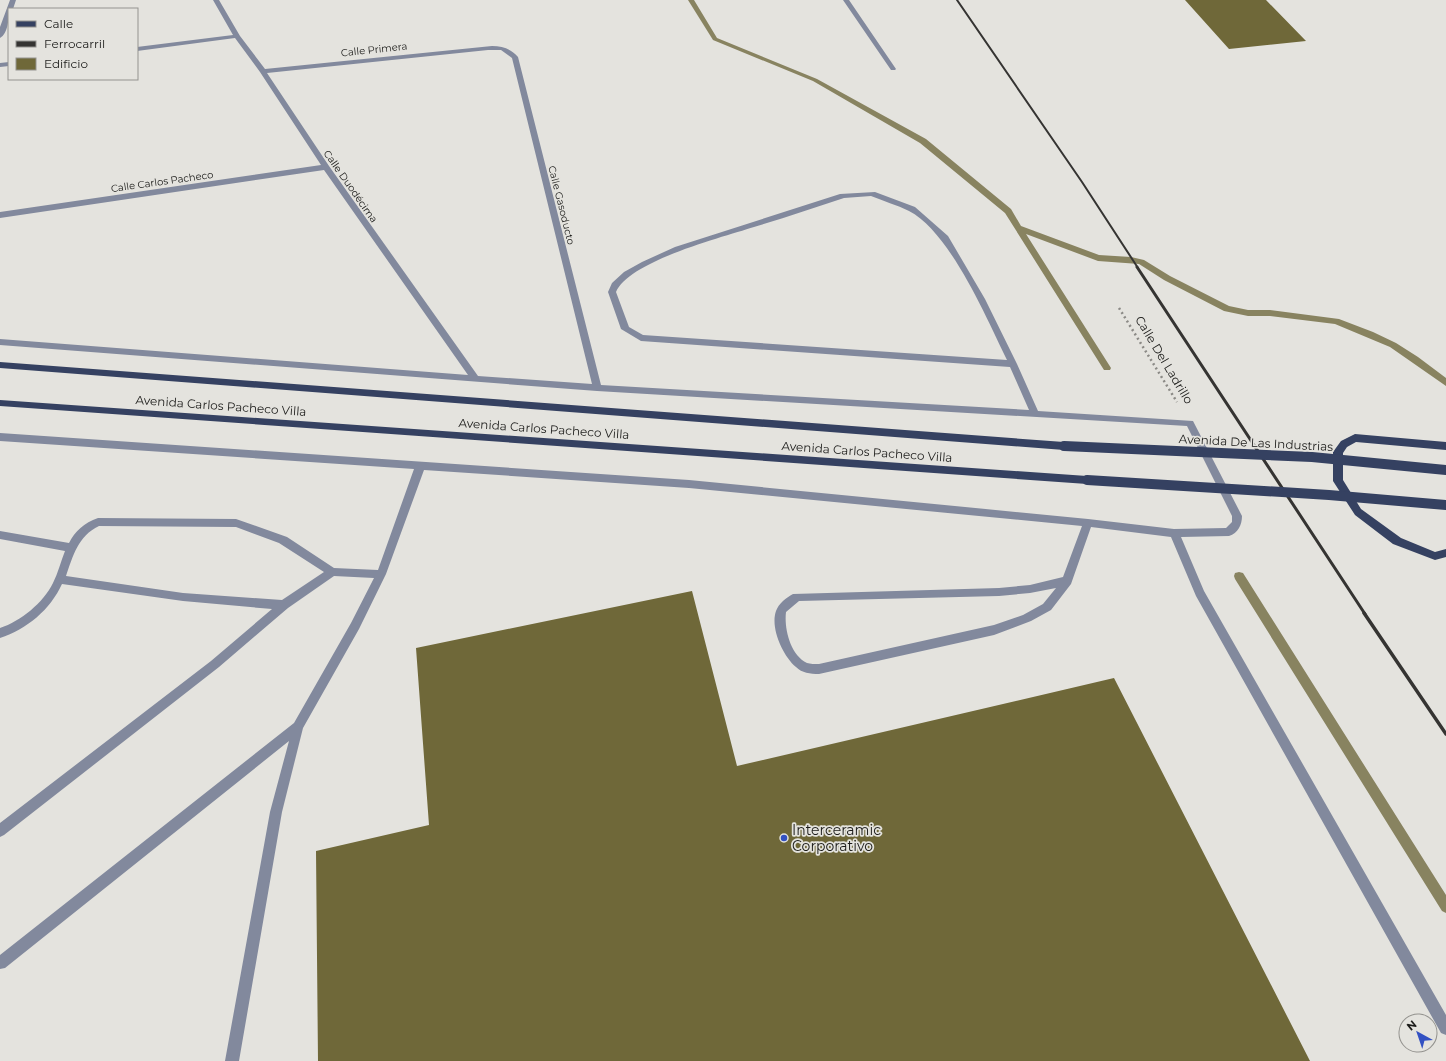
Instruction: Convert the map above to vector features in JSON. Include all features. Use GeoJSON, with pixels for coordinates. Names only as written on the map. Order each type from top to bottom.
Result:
{"type":"FeatureCollection","features":[{"type":"Feature","properties":{"kind":"main road","name":"Avenida Carlos Pacheco Villa"},"geometry":{"type":"LineString","coordinates":[[0,365],[1064,446]]}},
{"type":"Feature","properties":{"kind":"main road","name":"Avenida Carlos Pacheco Villa"},"geometry":{"type":"LineString","coordinates":[[0,403],[1087,480],[1329,495],[1446,505]]}},
{"type":"Feature","properties":{"kind":"main road"},"geometry":{"type":"LineString","coordinates":[[1446,446],[1355,438],[1344,444],[1338,452],[1338,480],[1358,512],[1396,540],[1435,556],[1446,553]]}},
{"type":"Feature","properties":{"kind":"main road","name":"Avenida De Las Industrias"},"geometry":{"type":"LineString","coordinates":[[1064,446],[1312,457],[1446,470]]}},
{"type":"Feature","properties":{"kind":"street","name":"Calle Duodécima"},"geometry":{"type":"LineString","coordinates":[[216,0],[237,36],[263,71],[326,167],[476,379]]}},
{"type":"Feature","properties":{"kind":"street"},"geometry":{"type":"LineString","coordinates":[[846,0],[893,69]]}},
{"type":"Feature","properties":{"kind":"street"},"geometry":{"type":"LineString","coordinates":[[0,36],[8,13]]}},
{"type":"Feature","properties":{"kind":"street"},"geometry":{"type":"LineString","coordinates":[[138,49],[237,36]]}},
{"type":"Feature","properties":{"kind":"street","name":"Calle Primera"},"geometry":{"type":"LineString","coordinates":[[263,71],[488,48]]}},
{"type":"Feature","properties":{"kind":"street","name":"Calle Gasoducto"},"geometry":{"type":"LineString","coordinates":[[488,48],[505,49],[515,57],[597,388]]}},
{"type":"Feature","properties":{"kind":"street","name":"Calle Carlos Pacheco"},"geometry":{"type":"LineString","coordinates":[[0,215],[326,167]]}},
{"type":"Feature","properties":{"kind":"street"},"geometry":{"type":"LineString","coordinates":[[1013,364],[641,338],[625,329],[612,292],[622,277],[678,249],[844,196],[872,194],[912,209],[945,238],[981,299],[1013,364],[1034,414]]}},
{"type":"Feature","properties":{"kind":"street"},"geometry":{"type":"LineString","coordinates":[[0,342],[597,388],[1190,423],[1237,516],[1238,523],[1229,532],[1174,533],[1088,523],[689,484],[420,467],[0,437]]}},
{"type":"Feature","properties":{"kind":"street"},"geometry":{"type":"LineString","coordinates":[[232,1061],[276,812],[298,728],[381,574],[420,467]]}},
{"type":"Feature","properties":{"kind":"street"},"geometry":{"type":"LineString","coordinates":[[0,633],[18,626],[50,596],[60,579],[71,548],[81,532],[91,524],[98,522],[236,523],[283,540],[332,572],[381,574]]}},
{"type":"Feature","properties":{"kind":"street"},"geometry":{"type":"LineString","coordinates":[[1067,581],[1030,589],[999,592],[797,598],[787,603],[781,611],[780,622],[788,652],[797,662],[806,668],[819,669],[994,630],[1027,618],[1047,607],[1067,581],[1088,523]]}},
{"type":"Feature","properties":{"kind":"street"},"geometry":{"type":"LineString","coordinates":[[1174,533],[1200,592],[1446,1028]]}},
{"type":"Feature","properties":{"kind":"street"},"geometry":{"type":"LineString","coordinates":[[0,535],[71,548]]}},
{"type":"Feature","properties":{"kind":"street"},"geometry":{"type":"LineString","coordinates":[[0,831],[215,664],[284,605],[332,572]]}},
{"type":"Feature","properties":{"kind":"street"},"geometry":{"type":"LineString","coordinates":[[60,579],[183,596],[284,605]]}},
{"type":"Feature","properties":{"kind":"street"},"geometry":{"type":"LineString","coordinates":[[0,963],[298,728]]}},
{"type":"Feature","properties":{"kind":"path","name":"Calle Del Ladrillo"},"geometry":{"type":"LineString","coordinates":[[1119,308],[1190,423]]}},
{"type":"Feature","properties":{"kind":"building"},"geometry":{"type":"Polygon","coordinates":[[[1185,0],[1266,0],[1306,41],[1229,49],[1185,0]]]}},
{"type":"Feature","properties":{"kind":"building","name":"Interceramic Corporativo"},"geometry":{"type":"Polygon","coordinates":[[[692,591],[737,766],[1114,678],[1310,1061],[318,1061],[316,851],[429,825],[416,648],[692,591]]]}},
{"type":"Feature","properties":{"kind":"waterway"},"geometry":{"type":"LineString","coordinates":[[691,0],[715,39],[815,80],[923,141],[1008,211],[1107,368]]}},
{"type":"Feature","properties":{"kind":"waterway"},"geometry":{"type":"LineString","coordinates":[[1019,228],[1098,258],[1141,262],[1167,278],[1227,309],[1248,313],[1270,313],[1336,321],[1370,334],[1393,345],[1415,359],[1446,383]]}},
{"type":"Feature","properties":{"kind":"waterway"},"geometry":{"type":"LineString","coordinates":[[1239,576],[1446,907]]}},
{"type":"Feature","properties":{"kind":"railway"},"geometry":{"type":"LineString","coordinates":[[957,0],[1082,182],[1138,268]]}},
{"type":"Feature","properties":{"kind":"railway"},"geometry":{"type":"LineString","coordinates":[[1137,267],[1365,614]]}},
{"type":"Feature","properties":{"kind":"railway"},"geometry":{"type":"LineString","coordinates":[[1364,613],[1446,734]]}},
{"type":"Feature","properties":{"kind":"place","name":"Interceramic Corporativo"},"geometry":{"type":"Point","coordinates":[784,838]}}]}
